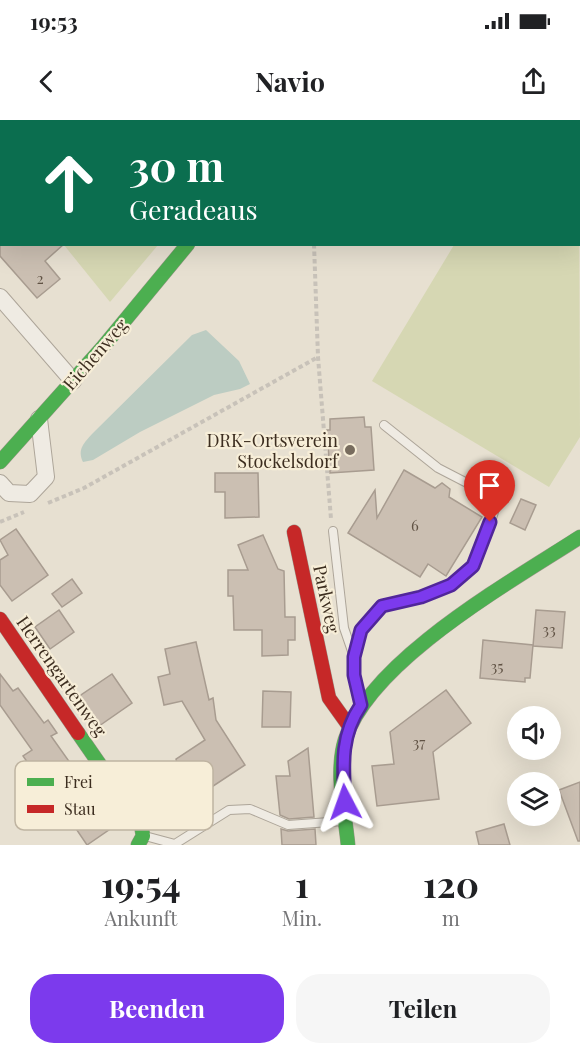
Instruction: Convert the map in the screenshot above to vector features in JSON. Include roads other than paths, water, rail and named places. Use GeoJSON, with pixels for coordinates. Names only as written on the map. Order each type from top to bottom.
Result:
{"type":"FeatureCollection","features":[{"type":"Feature","properties":{"kind":"street","name":"Eichenweg"},"geometry":{"type":"LineString","coordinates":[[0,462],[73,381],[186,246]]}},
{"type":"Feature","properties":{"kind":"street"},"geometry":{"type":"LineString","coordinates":[[0,297],[73,381]]}},
{"type":"Feature","properties":{"kind":"street"},"geometry":{"type":"LineString","coordinates":[[0,483],[9,493],[30,494],[46,477],[39,419]]}},
{"type":"Feature","properties":{"kind":"street","name":"Parkweg"},"geometry":{"type":"LineString","coordinates":[[294,532],[329,698],[349,726]]}},
{"type":"Feature","properties":{"kind":"street"},"geometry":{"type":"LineString","coordinates":[[348,845],[343,749],[349,726],[361,705],[426,643],[489,596],[580,537]]}},
{"type":"Feature","properties":{"kind":"street","name":"Herrengartenweg"},"geometry":{"type":"LineString","coordinates":[[0,619],[100,761]]}},
{"type":"Feature","properties":{"kind":"lane"},"geometry":{"type":"LineString","coordinates":[[361,705],[354,675],[354,657],[361,630],[382,606],[421,597],[451,585],[473,566],[498,499],[438,468],[384,425]]}},
{"type":"Feature","properties":{"kind":"lane"},"geometry":{"type":"LineString","coordinates":[[333,531],[344,628],[354,657]]}},
{"type":"Feature","properties":{"kind":"lane"},"geometry":{"type":"LineString","coordinates":[[213,820],[229,810],[250,809],[288,825],[346,821]]}},
{"type":"Feature","properties":{"kind":"lane"},"geometry":{"type":"LineString","coordinates":[[141,840],[175,844],[197,830]]}},
{"type":"Feature","properties":{"kind":"place","name":"DRK-Ortsverein Stockelsdorf"},"geometry":{"type":"Point","coordinates":[350,450]}}]}
